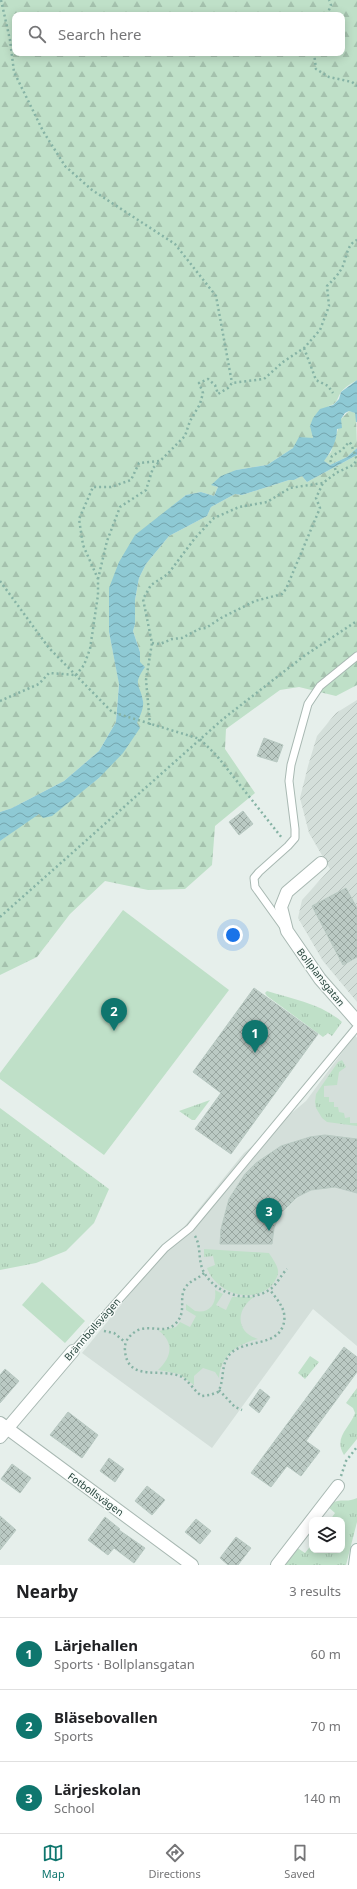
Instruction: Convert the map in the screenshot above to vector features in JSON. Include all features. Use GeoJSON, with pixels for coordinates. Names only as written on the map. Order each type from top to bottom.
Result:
{"type":"FeatureCollection","features":[{"type":"Feature","properties":{"kind":"street","name":"Bollplansgatan"},"geometry":{"type":"LineString","coordinates":[[321,863],[287,892],[281,907],[287,931],[320,979],[357,1021]]}},
{"type":"Feature","properties":{"kind":"street","name":"Brännbollsvägen"},"geometry":{"type":"LineString","coordinates":[[2,1430],[73,1351]]}},
{"type":"Feature","properties":{"kind":"street","name":"Fotbollsvägen"},"geometry":{"type":"LineString","coordinates":[[2,1430],[192,1565]]}},
{"type":"Feature","properties":{"kind":"street"},"geometry":{"type":"LineString","coordinates":[[277,1565],[338,1486]]}},
{"type":"Feature","properties":{"kind":"street"},"geometry":{"type":"LineString","coordinates":[[355,1565],[357,1550]]}},
{"type":"Feature","properties":{"kind":"lane","name":"Bollplansgatan"},"geometry":{"type":"LineString","coordinates":[[287,931],[255,887],[254,878],[288,846],[294,838],[295,829],[289,781],[291,765],[308,704],[320,686],[357,656]]}},
{"type":"Feature","properties":{"kind":"lane","name":"Brännbollsvägen"},"geometry":{"type":"LineString","coordinates":[[73,1351],[165,1248],[190,1228],[357,1027]]}},
{"type":"Feature","properties":{"kind":"path"},"geometry":{"type":"LineString","coordinates":[[328,12],[331,5],[329,0]]}},
{"type":"Feature","properties":{"kind":"path"},"geometry":{"type":"LineString","coordinates":[[0,2],[10,40],[14,72],[43,131],[65,166],[92,190],[175,244],[216,296],[232,383]]}},
{"type":"Feature","properties":{"kind":"path"},"geometry":{"type":"LineString","coordinates":[[314,56],[316,69],[329,77],[352,82],[357,86]]}},
{"type":"Feature","properties":{"kind":"path"},"geometry":{"type":"LineString","coordinates":[[76,675],[84,665],[90,649],[98,595],[98,579],[107,541],[120,508],[146,490],[153,468],[185,436],[190,421],[200,404],[203,393],[198,383],[208,379],[215,385],[218,394],[228,388],[232,383],[264,379],[283,362],[304,348],[320,330],[329,306],[327,286],[341,270],[345,256],[353,242],[357,240]]}},
{"type":"Feature","properties":{"kind":"path"},"geometry":{"type":"LineString","coordinates":[[304,348],[316,380],[328,386],[333,393]]}},
{"type":"Feature","properties":{"kind":"path"},"geometry":{"type":"LineString","coordinates":[[152,643],[160,644],[172,639],[182,638],[199,628],[206,628],[221,618],[255,601],[282,594],[286,589],[320,508],[316,498],[323,483],[336,473],[353,465],[357,460],[351,444],[348,442],[342,450],[332,456],[330,460],[331,462]]}},
{"type":"Feature","properties":{"kind":"path"},"geometry":{"type":"LineString","coordinates":[[98,579],[83,544],[79,519],[93,487],[111,487],[131,480],[139,463],[160,461]]}},
{"type":"Feature","properties":{"kind":"path"},"geometry":{"type":"LineString","coordinates":[[335,468],[336,473]]}},
{"type":"Feature","properties":{"kind":"path"},"geometry":{"type":"LineString","coordinates":[[150,725],[146,680],[152,643],[143,599],[151,585],[168,574],[195,538],[214,518],[239,507],[267,502],[290,488],[323,483]]}},
{"type":"Feature","properties":{"kind":"path"},"geometry":{"type":"LineString","coordinates":[[0,581],[49,648],[112,712],[150,725],[200,739],[217,756],[288,846]]}},
{"type":"Feature","properties":{"kind":"path"},"geometry":{"type":"LineString","coordinates":[[0,917],[200,739],[268,684],[357,621]]}},
{"type":"Feature","properties":{"kind":"path"},"geometry":{"type":"LineString","coordinates":[[0,701],[39,684],[49,673],[76,675]]}},
{"type":"Feature","properties":{"kind":"path"},"geometry":{"type":"LineString","coordinates":[[190,1228],[199,1243],[201,1266],[204,1274],[219,1289],[232,1295],[251,1295],[270,1290],[287,1269]]}},
{"type":"Feature","properties":{"kind":"path"},"geometry":{"type":"LineString","coordinates":[[204,1274],[186,1287],[184,1292],[182,1315],[175,1324],[165,1329],[141,1329],[130,1336],[125,1342],[125,1356],[128,1362],[141,1372],[157,1372],[174,1375],[188,1381],[202,1396],[210,1395],[219,1390]]}},
{"type":"Feature","properties":{"kind":"path"},"geometry":{"type":"LineString","coordinates":[[219,1390],[224,1364],[231,1353],[244,1346],[273,1338],[281,1331],[284,1321],[284,1310],[270,1290]]}},
{"type":"Feature","properties":{"kind":"path"},"geometry":{"type":"LineString","coordinates":[[94,1328],[114,1333],[125,1342]]}},
{"type":"Feature","properties":{"kind":"path"},"geometry":{"type":"LineString","coordinates":[[219,1390],[235,1407],[242,1410]]}},
{"type":"Feature","properties":{"kind":"path"},"geometry":{"type":"LineString","coordinates":[[346,1461],[357,1447]]}},
{"type":"Feature","properties":{"kind":"shaded area"},"geometry":{"type":"Polygon","coordinates":[[[357,700],[357,1002],[323,961],[298,918],[302,900],[330,869],[309,833],[300,798],[308,766],[317,736],[336,713],[357,700]]]}},
{"type":"Feature","properties":{"kind":"shaded area"},"geometry":{"type":"Polygon","coordinates":[[[355,1035],[357,1038],[357,1346],[313,1309],[212,1448],[82,1353],[244,1153],[306,1101],[355,1035]]]}},
{"type":"Feature","properties":{"kind":"green space"},"geometry":{"type":"Polygon","coordinates":[[[0,0],[357,0],[357,380],[344,388],[335,403],[329,406],[312,432],[313,438],[293,448],[267,465],[236,470],[212,485],[218,487],[214,496],[201,492],[186,495],[159,517],[109,632],[119,683],[116,722],[99,751],[64,781],[12,808],[0,812],[0,0]]]}},
{"type":"Feature","properties":{"kind":"green space"},"geometry":{"type":"Polygon","coordinates":[[[349,411],[356,413],[357,448],[347,457],[330,465],[323,461],[331,452],[341,419],[349,411]]]}},
{"type":"Feature","properties":{"kind":"green space"},"geometry":{"type":"Polygon","coordinates":[[[357,455],[357,685],[336,696],[299,687],[280,690],[226,729],[225,749],[255,793],[215,826],[212,865],[185,889],[148,890],[105,881],[70,914],[37,957],[0,975],[0,841],[30,819],[86,788],[99,778],[137,723],[143,701],[137,685],[140,652],[133,631],[135,624],[135,600],[139,578],[146,564],[169,536],[207,516],[211,507],[235,494],[242,495],[289,480],[294,480],[302,476],[307,482],[357,455]]]}},
{"type":"Feature","properties":{"kind":"green space"},"geometry":{"type":"Polygon","coordinates":[[[123,910],[229,990],[104,1155],[0,1079],[0,1073],[123,910]]]}},
{"type":"Feature","properties":{"kind":"green space"},"geometry":{"type":"Polygon","coordinates":[[[267,991],[316,1006],[342,1022],[332,1036],[328,1033],[323,1037],[267,996],[265,993],[267,991]]]}},
{"type":"Feature","properties":{"kind":"green space"},"geometry":{"type":"Polygon","coordinates":[[[342,1060],[346,1067],[339,1072],[337,1085],[324,1086],[324,1097],[329,1097],[329,1102],[334,1102],[334,1107],[338,1107],[339,1112],[344,1113],[345,1118],[350,1117],[350,1123],[357,1123],[357,1126],[327,1122],[322,1118],[316,1108],[316,1094],[338,1062],[342,1060]]]}},
{"type":"Feature","properties":{"kind":"green space"},"geometry":{"type":"Polygon","coordinates":[[[210,1100],[195,1120],[192,1120],[179,1111],[210,1100]]]}},
{"type":"Feature","properties":{"kind":"green space"},"geometry":{"type":"Polygon","coordinates":[[[0,1108],[109,1189],[94,1223],[66,1251],[36,1263],[0,1270],[0,1108]]]}},
{"type":"Feature","properties":{"kind":"green space"},"geometry":{"type":"Polygon","coordinates":[[[204,1249],[269,1253],[277,1268],[278,1276],[273,1284],[265,1291],[256,1294],[236,1294],[218,1284],[212,1277],[207,1268],[215,1265],[213,1256],[204,1257],[204,1249]]]}},
{"type":"Feature","properties":{"kind":"green space"},"geometry":{"type":"Polygon","coordinates":[[[42,1282],[85,1321],[65,1343],[22,1305],[42,1282]]]}},
{"type":"Feature","properties":{"kind":"green space"},"geometry":{"type":"Polygon","coordinates":[[[215,1290],[223,1294],[216,1305],[226,1310],[232,1297],[254,1297],[244,1308],[241,1314],[241,1320],[245,1331],[250,1336],[258,1339],[243,1344],[226,1357],[220,1370],[219,1378],[215,1372],[203,1368],[194,1376],[194,1385],[179,1374],[158,1370],[166,1361],[169,1350],[167,1340],[159,1331],[176,1327],[180,1322],[190,1327],[196,1316],[186,1310],[186,1304],[195,1311],[205,1311],[214,1303],[215,1290]]]}},
{"type":"Feature","properties":{"kind":"green space"},"geometry":{"type":"Polygon","coordinates":[[[310,1356],[319,1362],[305,1379],[298,1373],[310,1356]]]}},
{"type":"Feature","properties":{"kind":"green space"},"geometry":{"type":"Polygon","coordinates":[[[357,1388],[357,1439],[344,1455],[341,1449],[341,1438],[355,1413],[353,1408],[346,1403],[357,1388]]]}},
{"type":"Feature","properties":{"kind":"green space"},"geometry":{"type":"Polygon","coordinates":[[[357,1498],[357,1522],[346,1565],[285,1565],[296,1547],[305,1553],[309,1548],[309,1553],[345,1553],[345,1517],[332,1517],[335,1513],[327,1506],[335,1501],[353,1500],[357,1498]]]}},
{"type":"Feature","properties":{"kind":"water"},"geometry":{"type":"Polygon","coordinates":[[[357,380],[357,422],[355,413],[349,411],[345,413],[341,419],[342,428],[337,429],[333,446],[324,461],[330,465],[347,457],[357,448],[357,455],[307,482],[302,476],[294,480],[289,480],[242,495],[235,494],[211,507],[207,516],[169,536],[146,564],[139,578],[135,600],[135,624],[133,631],[140,652],[140,662],[145,667],[138,681],[143,701],[142,712],[137,723],[140,728],[123,753],[99,778],[52,816],[43,818],[39,814],[0,841],[0,812],[12,808],[64,781],[99,751],[116,722],[119,684],[109,632],[109,588],[119,562],[135,535],[186,495],[201,492],[214,496],[218,487],[211,485],[221,476],[236,470],[267,465],[293,448],[299,437],[313,438],[310,426],[313,418],[320,409],[333,405],[339,399],[341,392],[357,380]]]}},
{"type":"Feature","properties":{"kind":"building"},"geometry":{"type":"Polygon","coordinates":[[[264,738],[283,745],[277,762],[257,756],[264,738]]]}},
{"type":"Feature","properties":{"kind":"building"},"geometry":{"type":"Polygon","coordinates":[[[243,811],[253,824],[239,835],[229,822],[243,811]]]}},
{"type":"Feature","properties":{"kind":"building"},"geometry":{"type":"Polygon","coordinates":[[[346,888],[357,908],[357,957],[343,965],[312,906],[346,888]]]}},
{"type":"Feature","properties":{"kind":"building"},"geometry":{"type":"Polygon","coordinates":[[[254,988],[318,1034],[231,1154],[195,1129],[221,1093],[193,1072],[254,988]]]}},
{"type":"Feature","properties":{"kind":"building"},"geometry":{"type":"Polygon","coordinates":[[[325,1135],[357,1139],[357,1193],[335,1187],[311,1190],[297,1197],[280,1214],[274,1228],[272,1244],[220,1244],[221,1229],[229,1199],[245,1174],[256,1163],[281,1146],[310,1137],[325,1135]]]}},
{"type":"Feature","properties":{"kind":"building"},"geometry":{"type":"Polygon","coordinates":[[[344,1347],[357,1357],[357,1372],[306,1441],[320,1451],[301,1476],[287,1466],[271,1487],[251,1473],[344,1347]]]}},
{"type":"Feature","properties":{"kind":"building"},"geometry":{"type":"Polygon","coordinates":[[[5,1369],[19,1381],[0,1403],[0,1375],[5,1369]]]}},
{"type":"Feature","properties":{"kind":"building"},"geometry":{"type":"Polygon","coordinates":[[[260,1389],[270,1397],[259,1413],[249,1405],[260,1389]]]}},
{"type":"Feature","properties":{"kind":"building"},"geometry":{"type":"Polygon","coordinates":[[[68,1412],[98,1435],[82,1458],[50,1435],[68,1412]]]}},
{"type":"Feature","properties":{"kind":"building"},"geometry":{"type":"Polygon","coordinates":[[[109,1458],[124,1469],[115,1482],[100,1471],[109,1458]]]}},
{"type":"Feature","properties":{"kind":"building"},"geometry":{"type":"Polygon","coordinates":[[[12,1464],[31,1478],[20,1493],[1,1479],[12,1464]]]}},
{"type":"Feature","properties":{"kind":"building"},"geometry":{"type":"Polygon","coordinates":[[[147,1486],[165,1500],[152,1515],[135,1501],[147,1486]]]}},
{"type":"Feature","properties":{"kind":"building"},"geometry":{"type":"Polygon","coordinates":[[[0,1516],[16,1530],[0,1550],[0,1516]]]}},
{"type":"Feature","properties":{"kind":"building"},"geometry":{"type":"Polygon","coordinates":[[[105,1517],[120,1529],[119,1530],[145,1548],[134,1563],[114,1548],[108,1555],[88,1540],[105,1517]]]}},
{"type":"Feature","properties":{"kind":"building"},"geometry":{"type":"Polygon","coordinates":[[[196,1519],[211,1531],[200,1544],[185,1532],[196,1519]]]}},
{"type":"Feature","properties":{"kind":"building"},"geometry":{"type":"Polygon","coordinates":[[[236,1537],[251,1548],[238,1565],[228,1565],[220,1558],[236,1537]]]}},
{"type":"Feature","properties":{"kind":"place","name":"Bläsebovallen"},"geometry":{"type":"Point","coordinates":[114,1031]}},
{"type":"Feature","properties":{"kind":"place","name":"Lärjehallen"},"geometry":{"type":"Point","coordinates":[255,1053]}},
{"type":"Feature","properties":{"kind":"place","name":"Lärjeskolan"},"geometry":{"type":"Point","coordinates":[269,1231]}}]}
